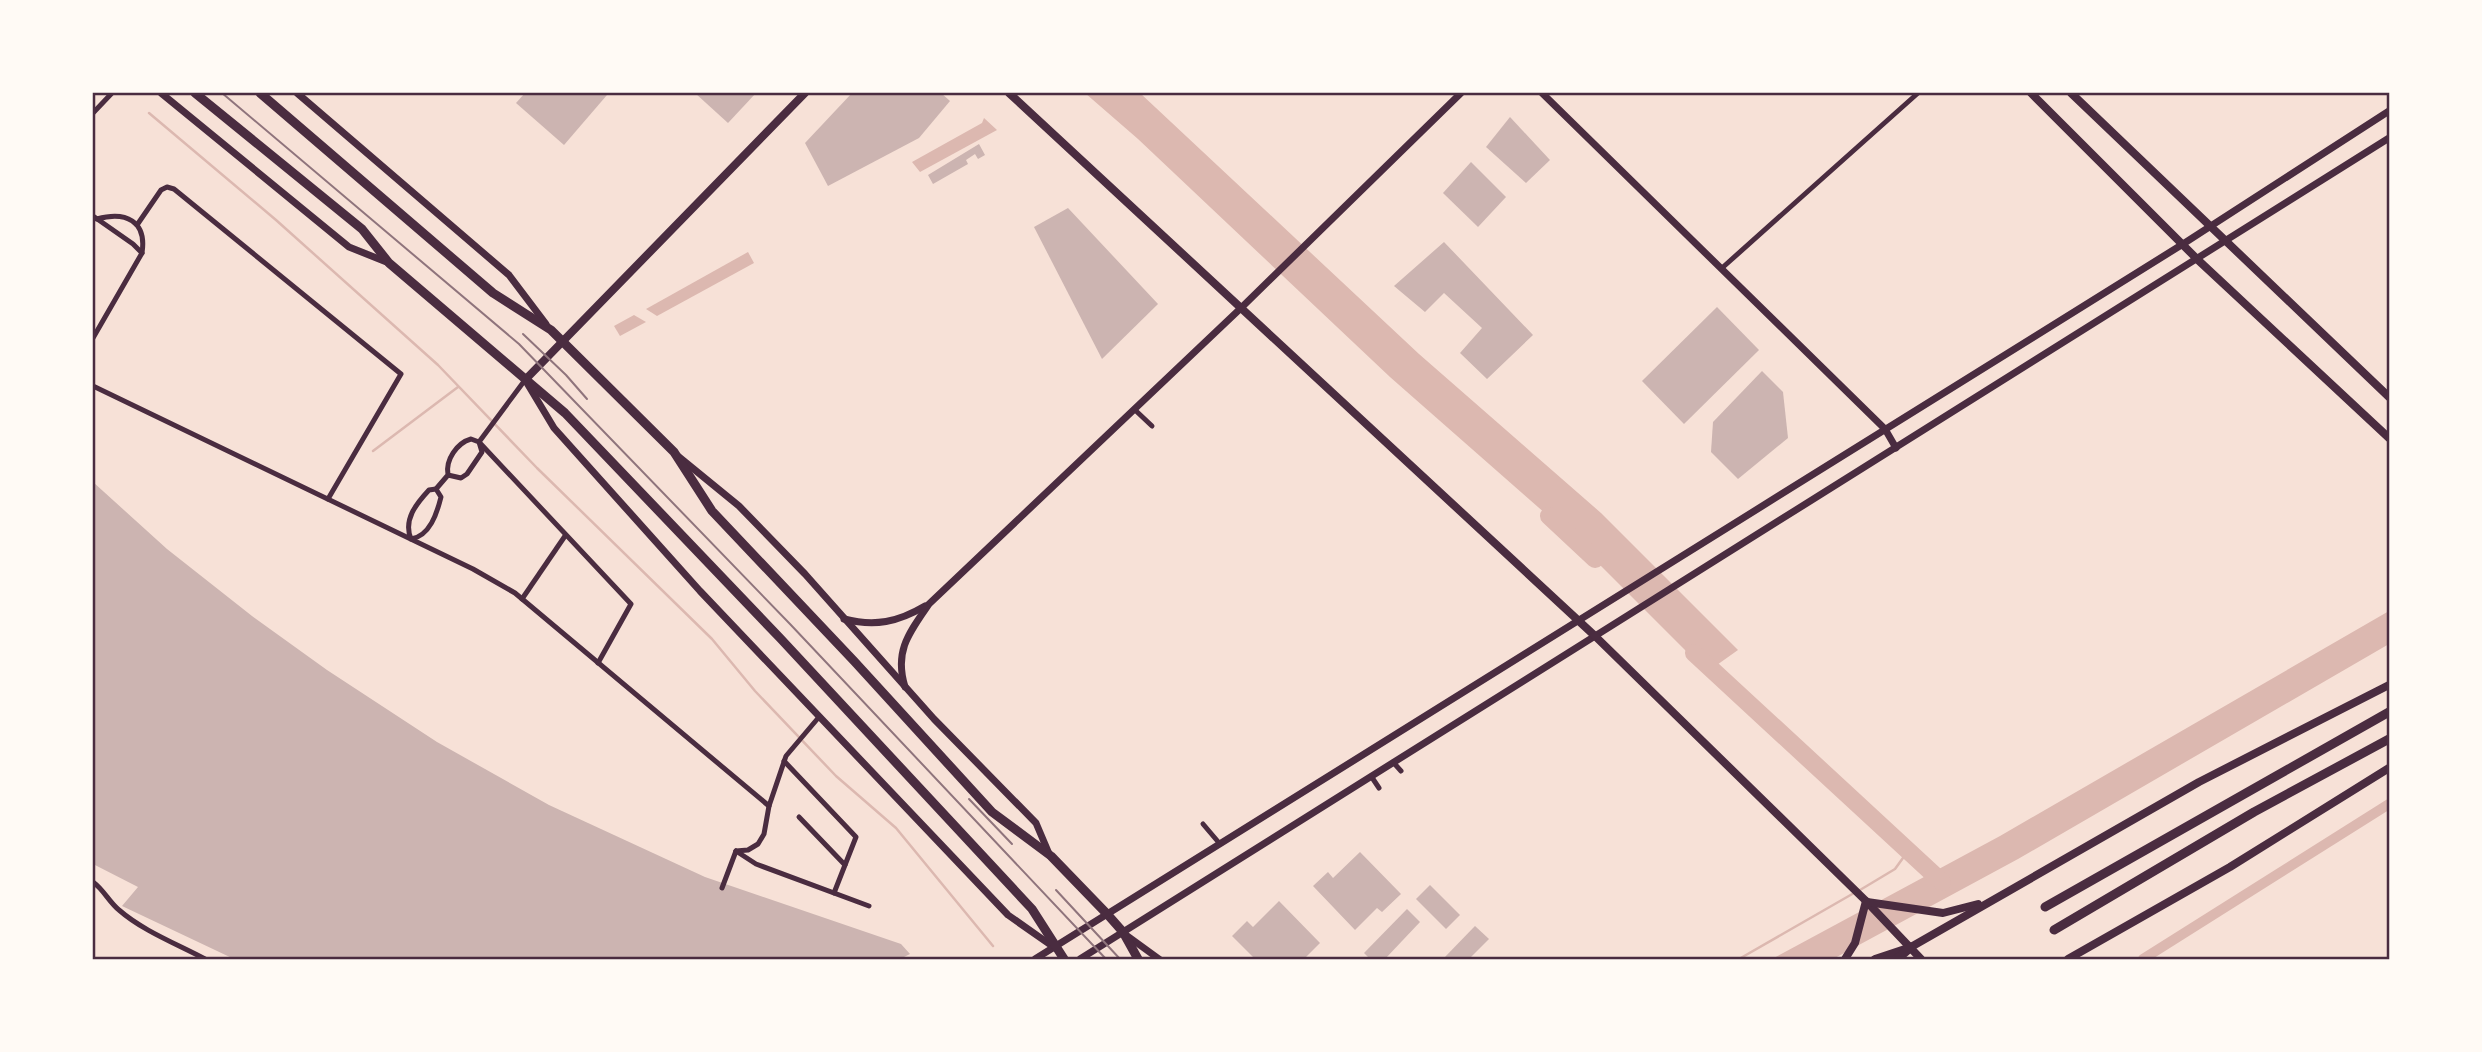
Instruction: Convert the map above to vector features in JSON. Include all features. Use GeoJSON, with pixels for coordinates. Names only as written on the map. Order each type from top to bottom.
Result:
{"type":"FeatureCollection","features":[{"type":"Feature","properties":{"kind":"main road"},"geometry":{"type":"LineString","coordinates":[[195,93],[362,229],[389,263],[565,413],[780,638],[1032,909],[1064,959]]}},
{"type":"Feature","properties":{"kind":"main road"},"geometry":{"type":"LineString","coordinates":[[260,93],[493,293],[551,330],[674,453],[712,511],[992,812],[1051,856],[1108,915],[1123,932],[1138,959]]}},
{"type":"Feature","properties":{"kind":"main road"},"geometry":{"type":"LineString","coordinates":[[525,380],[805,93]]}},
{"type":"Feature","properties":{"kind":"main road"},"geometry":{"type":"LineString","coordinates":[[1009,93],[1595,636],[1866,901],[1921,959]]}},
{"type":"Feature","properties":{"kind":"main road"},"geometry":{"type":"LineString","coordinates":[[2031,93],[2198,260],[2389,438]]}},
{"type":"Feature","properties":{"kind":"main road"},"geometry":{"type":"LineString","coordinates":[[2071,93],[2389,397]]}},
{"type":"Feature","properties":{"kind":"main road"},"geometry":{"type":"LineString","coordinates":[[1897,959],[1911,947],[2199,782],[2389,685]]}},
{"type":"Feature","properties":{"kind":"main road"},"geometry":{"type":"LineString","coordinates":[[2045,907],[2389,712]]}},
{"type":"Feature","properties":{"kind":"main road"},"geometry":{"type":"LineString","coordinates":[[2054,930],[2254,812],[2389,739]]}},
{"type":"Feature","properties":{"kind":"main road"},"geometry":{"type":"LineString","coordinates":[[2068,959],[2230,867],[2389,768]]}},
{"type":"Feature","properties":{"kind":"main road"},"geometry":{"type":"LineString","coordinates":[[1866,901],[1943,913],[1988,902]]}},
{"type":"Feature","properties":{"kind":"main road"},"geometry":{"type":"LineString","coordinates":[[1845,959],[1855,943],[1866,901]]}},
{"type":"Feature","properties":{"kind":"main road"},"geometry":{"type":"LineString","coordinates":[[1875,959],[1911,947]]}},
{"type":"Feature","properties":{"kind":"main road"},"geometry":{"type":"LineString","coordinates":[[1911,947],[1926,959]]}},
{"type":"Feature","properties":{"kind":"street"},"geometry":{"type":"LineString","coordinates":[[93,113],[112,93]]}},
{"type":"Feature","properties":{"kind":"street"},"geometry":{"type":"LineString","coordinates":[[161,93],[349,247],[389,263]]}},
{"type":"Feature","properties":{"kind":"street"},"geometry":{"type":"LineString","coordinates":[[297,93],[509,275],[551,330]]}},
{"type":"Feature","properties":{"kind":"street"},"geometry":{"type":"LineString","coordinates":[[905,687],[900,671],[903,645],[929,604],[1241,308],[1461,93]]}},
{"type":"Feature","properties":{"kind":"street"},"geometry":{"type":"LineString","coordinates":[[1542,93],[1885,429],[1896,448]]}},
{"type":"Feature","properties":{"kind":"street"},"geometry":{"type":"LineString","coordinates":[[1722,268],[1918,93]]}},
{"type":"Feature","properties":{"kind":"street"},"geometry":{"type":"LineString","coordinates":[[1035,959],[2183,244],[2389,111]]}},
{"type":"Feature","properties":{"kind":"street"},"geometry":{"type":"LineString","coordinates":[[1080,959],[2226,243],[2389,138]]}},
{"type":"Feature","properties":{"kind":"street"},"geometry":{"type":"LineString","coordinates":[[137,225],[161,190],[167,187],[174,189],[401,374],[328,499]]}},
{"type":"Feature","properties":{"kind":"street"},"geometry":{"type":"LineString","coordinates":[[93,338],[142,253],[145,238],[137,225],[129,219],[118,216],[95,218]]}},
{"type":"Feature","properties":{"kind":"street"},"geometry":{"type":"LineString","coordinates":[[95,218],[142,253]]}},
{"type":"Feature","properties":{"kind":"street"},"geometry":{"type":"LineString","coordinates":[[479,442],[525,380],[554,428],[700,591],[1008,915],[1055,948]]}},
{"type":"Feature","properties":{"kind":"street"},"geometry":{"type":"LineString","coordinates":[[93,386],[473,569],[522,599],[769,806]]}},
{"type":"Feature","properties":{"kind":"street"},"geometry":{"type":"LineString","coordinates":[[1134,409],[1152,426]]}},
{"type":"Feature","properties":{"kind":"street"},"geometry":{"type":"LineString","coordinates":[[411,539],[407,530],[408,520],[422,498],[429,490],[436,489],[448,475],[449,460],[463,442],[471,439],[479,442],[631,604],[598,663]]}},
{"type":"Feature","properties":{"kind":"street"},"geometry":{"type":"LineString","coordinates":[[448,475],[461,478],[467,474],[482,452],[479,442]]}},
{"type":"Feature","properties":{"kind":"street"},"geometry":{"type":"LineString","coordinates":[[674,453],[739,506],[805,574],[905,687],[1036,823],[1051,856]]}},
{"type":"Feature","properties":{"kind":"street"},"geometry":{"type":"LineString","coordinates":[[411,539],[419,538],[427,531],[441,497],[436,489]]}},
{"type":"Feature","properties":{"kind":"street"},"geometry":{"type":"LineString","coordinates":[[522,599],[565,536]]}},
{"type":"Feature","properties":{"kind":"street"},"geometry":{"type":"LineString","coordinates":[[845,619],[880,624],[909,615],[929,604]]}},
{"type":"Feature","properties":{"kind":"street"},"geometry":{"type":"LineString","coordinates":[[736,851],[748,850],[758,844],[764,834],[769,806],[784,761],[819,717]]}},
{"type":"Feature","properties":{"kind":"street"},"geometry":{"type":"LineString","coordinates":[[784,761],[856,838],[834,893]]}},
{"type":"Feature","properties":{"kind":"street"},"geometry":{"type":"LineString","coordinates":[[1393,762],[1401,771]]}},
{"type":"Feature","properties":{"kind":"street"},"geometry":{"type":"LineString","coordinates":[[1371,776],[1379,788]]}},
{"type":"Feature","properties":{"kind":"street"},"geometry":{"type":"LineString","coordinates":[[799,817],[845,865]]}},
{"type":"Feature","properties":{"kind":"street"},"geometry":{"type":"LineString","coordinates":[[1203,824],[1220,844]]}},
{"type":"Feature","properties":{"kind":"street"},"geometry":{"type":"LineString","coordinates":[[722,888],[736,851]]}},
{"type":"Feature","properties":{"kind":"street"},"geometry":{"type":"LineString","coordinates":[[736,851],[756,864],[869,906]]}},
{"type":"Feature","properties":{"kind":"street"},"geometry":{"type":"LineString","coordinates":[[93,882],[104,891],[117,909],[205,959]]}},
{"type":"Feature","properties":{"kind":"street"},"geometry":{"type":"LineString","coordinates":[[1123,932],[1159,959]]}},
{"type":"Feature","properties":{"kind":"shaded area"},"geometry":{"type":"Polygon","coordinates":[[[1085,93],[1140,93],[1419,354],[1601,513],[1738,650],[1707,672],[1571,536],[1390,377],[1138,139],[1085,93]]]}},
{"type":"Feature","properties":{"kind":"shaded area"},"geometry":{"type":"Polygon","coordinates":[[[984,118],[997,130],[920,172],[912,162],[982,123],[984,118]]]}},
{"type":"Feature","properties":{"kind":"shaded area"},"geometry":{"type":"Polygon","coordinates":[[[748,252],[754,263],[657,316],[646,309],[748,252]]]}},
{"type":"Feature","properties":{"kind":"shaded area"},"geometry":{"type":"Polygon","coordinates":[[[634,315],[646,322],[620,336],[614,326],[634,315]]]}},
{"type":"Feature","properties":{"kind":"shaded area"},"geometry":{"type":"Polygon","coordinates":[[[2389,611],[2389,644],[2018,859],[1833,959],[1772,959],[2000,836],[2389,611]]]}},
{"type":"Feature","properties":{"kind":"building"},"geometry":{"type":"Polygon","coordinates":[[[525,93],[607,95],[564,145],[516,103],[525,93]]]}},
{"type":"Feature","properties":{"kind":"building"},"geometry":{"type":"Polygon","coordinates":[[[695,93],[756,93],[728,123],[695,93]]]}},
{"type":"Feature","properties":{"kind":"building"},"geometry":{"type":"Polygon","coordinates":[[[852,93],[941,93],[950,101],[919,138],[828,186],[805,143],[852,93]]]}},
{"type":"Feature","properties":{"kind":"building"},"geometry":{"type":"Polygon","coordinates":[[[1510,117],[1550,160],[1526,183],[1486,147],[1510,117]]]}},
{"type":"Feature","properties":{"kind":"building"},"geometry":{"type":"Polygon","coordinates":[[[979,144],[985,155],[978,159],[975,154],[966,160],[968,164],[933,184],[928,175],[979,144]]]}},
{"type":"Feature","properties":{"kind":"building"},"geometry":{"type":"Polygon","coordinates":[[[1471,162],[1506,197],[1478,227],[1443,193],[1471,162]]]}},
{"type":"Feature","properties":{"kind":"building"},"geometry":{"type":"Polygon","coordinates":[[[1068,208],[1158,304],[1102,359],[1034,227],[1068,208]]]}},
{"type":"Feature","properties":{"kind":"building"},"geometry":{"type":"Polygon","coordinates":[[[1444,242],[1533,335],[1487,379],[1460,353],[1482,328],[1444,293],[1425,312],[1394,286],[1444,242]]]}},
{"type":"Feature","properties":{"kind":"building"},"geometry":{"type":"Polygon","coordinates":[[[1717,307],[1759,350],[1684,424],[1642,381],[1717,307]]]}},
{"type":"Feature","properties":{"kind":"building"},"geometry":{"type":"Polygon","coordinates":[[[1762,371],[1783,392],[1788,438],[1738,479],[1711,452],[1713,422],[1762,371]]]}},
{"type":"Feature","properties":{"kind":"building"},"geometry":{"type":"Polygon","coordinates":[[[93,482],[167,549],[252,616],[327,670],[437,742],[549,805],[705,877],[901,944],[910,954],[900,959],[234,959],[122,906],[138,887],[93,864],[93,482]]]}},
{"type":"Feature","properties":{"kind":"building"},"geometry":{"type":"Polygon","coordinates":[[[1360,852],[1401,894],[1382,912],[1377,908],[1355,930],[1313,886],[1328,872],[1333,878],[1360,852]]]}},
{"type":"Feature","properties":{"kind":"building"},"geometry":{"type":"Polygon","coordinates":[[[1430,885],[1460,915],[1446,929],[1416,899],[1430,885]]]}},
{"type":"Feature","properties":{"kind":"building"},"geometry":{"type":"Polygon","coordinates":[[[1279,901],[1320,943],[1304,959],[1255,959],[1232,936],[1247,921],[1253,927],[1279,901]]]}},
{"type":"Feature","properties":{"kind":"building"},"geometry":{"type":"Polygon","coordinates":[[[1407,909],[1420,922],[1385,959],[1370,959],[1364,953],[1407,909]]]}},
{"type":"Feature","properties":{"kind":"building"},"geometry":{"type":"Polygon","coordinates":[[[1475,926],[1489,939],[1469,959],[1443,959],[1475,926]]]}},
{"type":"Feature","properties":{"kind":"waterway"},"geometry":{"type":"LineString","coordinates":[[149,113],[276,220],[438,365],[537,468],[712,639],[755,691],[836,776],[896,828],[993,946]]}},
{"type":"Feature","properties":{"kind":"waterway"},"geometry":{"type":"LineString","coordinates":[[373,451],[458,387]]}},
{"type":"Feature","properties":{"kind":"waterway"},"geometry":{"type":"LineString","coordinates":[[1549,516],[1595,559]]}},
{"type":"Feature","properties":{"kind":"waterway"},"geometry":{"type":"LineString","coordinates":[[1694,653],[1942,882]]}},
{"type":"Feature","properties":{"kind":"waterway"},"geometry":{"type":"LineString","coordinates":[[2143,959],[2389,804]]}},
{"type":"Feature","properties":{"kind":"waterway"},"geometry":{"type":"LineString","coordinates":[[1860,890],[1895,869],[1908,851]]}},
{"type":"Feature","properties":{"kind":"waterway"},"geometry":{"type":"LineString","coordinates":[[1739,959],[1854,893]]}},
{"type":"Feature","properties":{"kind":"tram line"},"geometry":{"type":"LineString","coordinates":[[222,93],[519,344],[790,624],[1106,959]]}},
{"type":"Feature","properties":{"kind":"tram line"},"geometry":{"type":"LineString","coordinates":[[523,334],[587,399]]}},
{"type":"Feature","properties":{"kind":"tram line"},"geometry":{"type":"LineString","coordinates":[[969,799],[1012,844]]}},
{"type":"Feature","properties":{"kind":"tram line"},"geometry":{"type":"LineString","coordinates":[[1056,890],[1120,959]]}}]}
